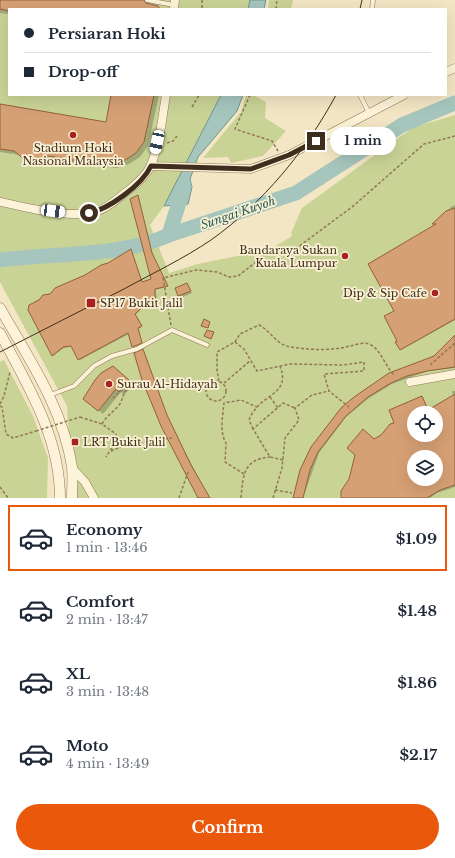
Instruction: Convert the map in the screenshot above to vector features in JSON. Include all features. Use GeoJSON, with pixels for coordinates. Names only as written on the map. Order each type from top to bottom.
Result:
{"type":"FeatureCollection","features":[{"type":"Feature","properties":{"kind":"street"},"geometry":{"type":"LineString","coordinates":[[0,202],[68,213],[96,212],[111,204],[132,188],[144,176],[151,166],[166,96]]}},
{"type":"Feature","properties":{"kind":"street"},"geometry":{"type":"LineString","coordinates":[[151,166],[228,167],[251,169],[282,157],[402,96]]}},
{"type":"Feature","properties":{"kind":"street"},"geometry":{"type":"LineString","coordinates":[[0,308],[50,395],[64,436],[72,468],[72,498]]}},
{"type":"Feature","properties":{"kind":"street"},"geometry":{"type":"LineString","coordinates":[[0,333],[40,409],[52,439],[60,476],[60,498]]}},
{"type":"Feature","properties":{"kind":"street"},"geometry":{"type":"LineString","coordinates":[[410,382],[429,377],[455,374]]}},
{"type":"Feature","properties":{"kind":"street"},"geometry":{"type":"LineString","coordinates":[[72,468],[84,482],[94,498]]}},
{"type":"Feature","properties":{"kind":"lane"},"geometry":{"type":"LineString","coordinates":[[147,0],[174,5]]}},
{"type":"Feature","properties":{"kind":"lane"},"geometry":{"type":"LineString","coordinates":[[360,96],[369,114]]}},
{"type":"Feature","properties":{"kind":"lane"},"geometry":{"type":"LineString","coordinates":[[50,395],[74,386],[94,366],[106,359],[137,348],[172,330],[207,345]]}},
{"type":"Feature","properties":{"kind":"path"},"geometry":{"type":"LineString","coordinates":[[192,106],[198,96]]}},
{"type":"Feature","properties":{"kind":"path"},"geometry":{"type":"LineString","coordinates":[[250,96],[235,129],[272,141],[282,157]]}},
{"type":"Feature","properties":{"kind":"path"},"geometry":{"type":"LineString","coordinates":[[168,144],[177,136]]}},
{"type":"Feature","properties":{"kind":"path"},"geometry":{"type":"LineString","coordinates":[[172,330],[163,278],[196,270],[217,272],[229,277],[238,276],[265,255],[298,247],[352,208],[424,144],[455,136]]}},
{"type":"Feature","properties":{"kind":"path"},"geometry":{"type":"LineString","coordinates":[[218,381],[217,352],[234,342],[240,334],[259,325],[281,344],[291,347],[335,350],[367,343],[373,345],[388,369],[395,376]]}},
{"type":"Feature","properties":{"kind":"path"},"geometry":{"type":"LineString","coordinates":[[234,342],[244,349],[257,371],[290,364],[343,365],[364,362],[364,371],[324,374],[329,391],[349,407]]}},
{"type":"Feature","properties":{"kind":"path"},"geometry":{"type":"LineString","coordinates":[[430,365],[455,342]]}},
{"type":"Feature","properties":{"kind":"path"},"geometry":{"type":"LineString","coordinates":[[224,384],[250,361]]}},
{"type":"Feature","properties":{"kind":"path"},"geometry":{"type":"LineString","coordinates":[[270,457],[249,420],[257,407],[281,387],[284,376],[280,366]]}},
{"type":"Feature","properties":{"kind":"path"},"geometry":{"type":"LineString","coordinates":[[11,368],[4,396],[0,405],[2,407],[6,434],[13,438],[80,417],[102,424],[116,434],[116,441],[106,457]]}},
{"type":"Feature","properties":{"kind":"path"},"geometry":{"type":"LineString","coordinates":[[218,381],[224,384],[226,393],[222,399],[213,400],[207,394],[209,384],[218,381]]}},
{"type":"Feature","properties":{"kind":"path"},"geometry":{"type":"LineString","coordinates":[[102,424],[108,414],[120,404],[122,395],[127,389],[125,387],[112,398]]}},
{"type":"Feature","properties":{"kind":"path"},"geometry":{"type":"LineString","coordinates":[[295,408],[312,395],[329,391]]}},
{"type":"Feature","properties":{"kind":"path"},"geometry":{"type":"LineString","coordinates":[[270,396],[278,408]]}},
{"type":"Feature","properties":{"kind":"path"},"geometry":{"type":"LineString","coordinates":[[222,399],[224,403],[222,428],[223,439],[226,442],[224,462],[244,474]]}},
{"type":"Feature","properties":{"kind":"path"},"geometry":{"type":"LineString","coordinates":[[224,403],[241,400],[257,407]]}},
{"type":"Feature","properties":{"kind":"path"},"geometry":{"type":"LineString","coordinates":[[254,429],[284,403],[295,408],[299,420],[285,438],[283,460],[273,498]]}},
{"type":"Feature","properties":{"kind":"path"},"geometry":{"type":"LineString","coordinates":[[109,452],[127,444],[172,438]]}},
{"type":"Feature","properties":{"kind":"path"},"geometry":{"type":"LineString","coordinates":[[242,498],[244,474],[251,462],[258,457],[270,457],[283,460]]}},
{"type":"Feature","properties":{"kind":"path"},"geometry":{"type":"LineString","coordinates":[[179,498],[188,472]]}},
{"type":"Feature","properties":{"kind":"path"},"geometry":{"type":"LineString","coordinates":[[0,487],[8,498]]}},
{"type":"Feature","properties":{"kind":"path"},"geometry":{"type":"LineString","coordinates":[[275,490],[292,493]]}},
{"type":"Feature","properties":{"kind":"green space","name":"Bandaraya Sukan Kuala Lumpur"},"geometry":{"type":"Polygon","coordinates":[[[0,0],[250,0],[248,8],[8,8],[8,96],[220,96],[164,206],[150,225],[169,273],[198,264],[271,249],[292,236],[291,233],[302,208],[412,128],[455,115],[455,498],[72,498],[67,406],[0,282],[0,0]]]}},
{"type":"Feature","properties":{"kind":"green space"},"geometry":{"type":"Polygon","coordinates":[[[269,0],[293,0],[291,8],[268,8],[269,0]]]}},
{"type":"Feature","properties":{"kind":"green space"},"geometry":{"type":"Polygon","coordinates":[[[246,96],[255,96],[266,102],[265,118],[286,131],[263,156],[231,163],[228,157],[203,158],[241,112],[246,96]]]}},
{"type":"Feature","properties":{"kind":"green space"},"geometry":{"type":"Polygon","coordinates":[[[4,360],[33,416],[48,458],[47,498],[0,498],[0,362],[4,360]]]}},
{"type":"Feature","properties":{"kind":"water"},"geometry":{"type":"Polygon","coordinates":[[[250,0],[266,0],[264,8],[248,8],[250,0]]]}},
{"type":"Feature","properties":{"kind":"water"},"geometry":{"type":"Polygon","coordinates":[[[220,96],[243,96],[237,111],[198,157],[190,179],[192,187],[188,204],[164,206],[220,96]]]}},
{"type":"Feature","properties":{"kind":"building"},"geometry":{"type":"Polygon","coordinates":[[[0,0],[144,0],[146,3],[158,6],[159,8],[8,8],[8,11],[0,9],[0,0]]]}},
{"type":"Feature","properties":{"kind":"building","name":"Stadium Hoki Nasional Malaysia"},"geometry":{"type":"Polygon","coordinates":[[[111,96],[154,96],[144,142],[136,153],[125,160],[112,164],[98,164],[48,156],[33,161],[25,160],[14,151],[0,149],[0,104],[106,122],[111,96]]]}},
{"type":"Feature","properties":{"kind":"building","name":"SP17 Bukit Jalil"},"geometry":{"type":"Polygon","coordinates":[[[138,195],[152,253],[168,286],[155,289],[155,298],[158,301],[144,306],[135,314],[142,326],[138,328],[142,343],[132,347],[128,333],[78,360],[71,346],[63,347],[52,356],[28,310],[29,305],[39,300],[43,295],[50,294],[55,288],[85,275],[131,249],[142,282],[151,279],[130,199],[138,195]]]}},
{"type":"Feature","properties":{"kind":"building"},"geometry":{"type":"Polygon","coordinates":[[[455,208],[455,319],[400,350],[384,316],[394,311],[368,264],[436,224],[432,224],[446,211],[455,208]]]}},
{"type":"Feature","properties":{"kind":"building"},"geometry":{"type":"Polygon","coordinates":[[[187,283],[191,291],[178,296],[175,288],[187,283]]]}},
{"type":"Feature","properties":{"kind":"building"},"geometry":{"type":"Polygon","coordinates":[[[204,319],[210,322],[208,328],[201,326],[204,319]]]}},
{"type":"Feature","properties":{"kind":"building"},"geometry":{"type":"Polygon","coordinates":[[[207,330],[214,332],[211,339],[204,336],[207,330]]]}},
{"type":"Feature","properties":{"kind":"building"},"geometry":{"type":"Polygon","coordinates":[[[455,335],[455,367],[427,371],[407,376],[391,383],[368,397],[346,416],[318,452],[310,470],[303,498],[293,498],[300,470],[311,447],[341,408],[354,397],[389,373],[434,356],[455,335]]]}},
{"type":"Feature","properties":{"kind":"building"},"geometry":{"type":"Polygon","coordinates":[[[143,349],[167,415],[191,465],[210,498],[198,498],[161,426],[142,380],[134,353],[143,349]]]}},
{"type":"Feature","properties":{"kind":"building","name":"Surau Al-Hidayah"},"geometry":{"type":"Polygon","coordinates":[[[113,366],[129,380],[119,392],[116,389],[98,411],[83,399],[101,373],[113,366]]]}},
{"type":"Feature","properties":{"kind":"building"},"geometry":{"type":"Polygon","coordinates":[[[455,394],[455,485],[440,490],[427,498],[341,498],[341,491],[349,479],[355,455],[347,448],[363,429],[374,439],[381,435],[390,424],[394,423],[389,410],[422,396],[426,406],[407,406],[407,442],[443,442],[443,406],[435,406],[455,394]]]}},
{"type":"Feature","properties":{"kind":"waterway","name":"Sungai Kuyoh"},"geometry":{"type":"LineString","coordinates":[[0,260],[108,251],[130,247],[150,242],[296,193],[402,125],[455,103]]}},
{"type":"Feature","properties":{"kind":"waterway"},"geometry":{"type":"LineString","coordinates":[[169,235],[184,186]]}},
{"type":"Feature","properties":{"kind":"tram line"},"geometry":{"type":"LineString","coordinates":[[360,8],[362,0]]}},
{"type":"Feature","properties":{"kind":"tram line"},"geometry":{"type":"LineString","coordinates":[[0,352],[179,260],[211,240],[248,210],[282,175],[311,136],[335,96]]}},
{"type":"Feature","properties":{"kind":"place","name":"Stadium Hoki Nasional Malaysia"},"geometry":{"type":"Point","coordinates":[73,135]}},
{"type":"Feature","properties":{"kind":"place","name":"Bandaraya Sukan Kuala Lumpur"},"geometry":{"type":"Point","coordinates":[345,256]}},
{"type":"Feature","properties":{"kind":"place","name":"Dip & Sip Cafe"},"geometry":{"type":"Point","coordinates":[435,293]}},
{"type":"Feature","properties":{"kind":"place","name":"SP17 Bukit Jalil"},"geometry":{"type":"Point","coordinates":[91,303]}},
{"type":"Feature","properties":{"kind":"place","name":"Surau Al-Hidayah"},"geometry":{"type":"Point","coordinates":[109,384]}},
{"type":"Feature","properties":{"kind":"place","name":"LRT Bukit Jalil"},"geometry":{"type":"Point","coordinates":[75,442]}},
{"type":"Feature","properties":{"kind":"route"},"geometry":{"type":"LineString","coordinates":[[89,213],[104,209],[111,204],[132,188],[151,166],[228,167],[251,169],[289,155],[316,141]]}}]}
